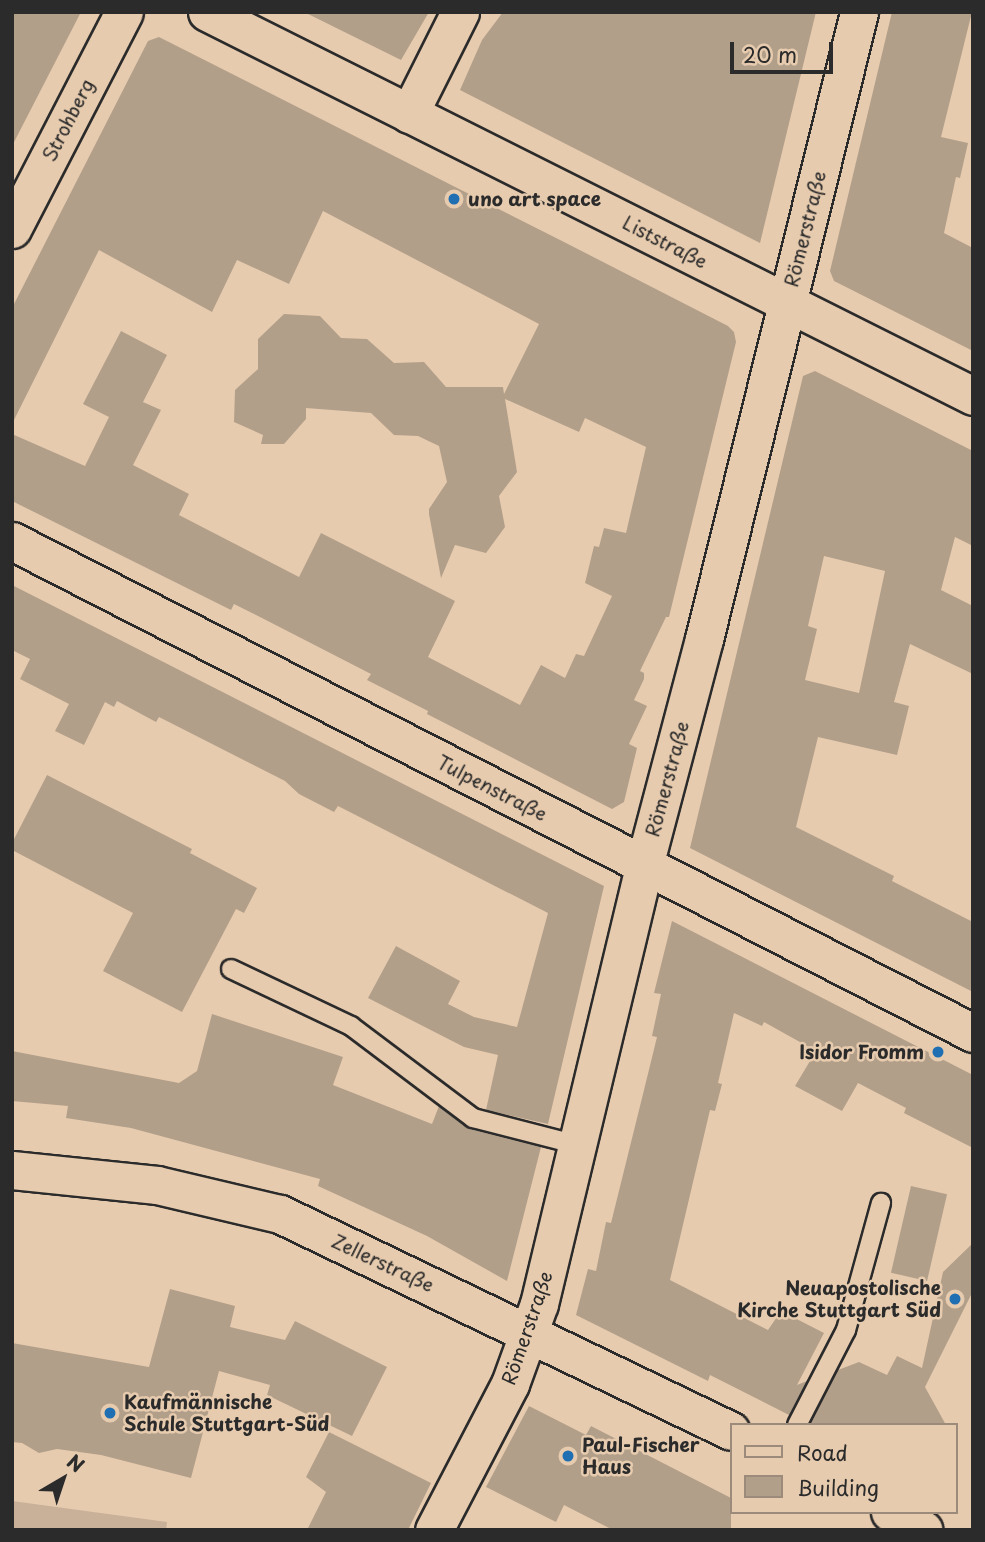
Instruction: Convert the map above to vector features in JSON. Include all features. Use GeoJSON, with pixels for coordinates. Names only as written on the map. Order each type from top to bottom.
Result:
{"type":"FeatureCollection","features":[{"type":"Feature","properties":{"kind":"street","name":"Strohberg"},"geometry":{"type":"LineString","coordinates":[[12,229],[124,12]]}},
{"type":"Feature","properties":{"kind":"street","name":"Liststraße"},"geometry":{"type":"LineString","coordinates":[[207,12],[973,396]]}},
{"type":"Feature","properties":{"kind":"street"},"geometry":{"type":"LineString","coordinates":[[409,114],[460,12]]}},
{"type":"Feature","properties":{"kind":"street","name":"Römerstraße"},"geometry":{"type":"LineString","coordinates":[[434,1530],[510,1384],[539,1304],[644,866],[859,12]]}},
{"type":"Feature","properties":{"kind":"street","name":"Tulpenstraße"},"geometry":{"type":"LineString","coordinates":[[12,541],[973,1033]]}},
{"type":"Feature","properties":{"kind":"street","name":"Zellerstraße"},"geometry":{"type":"LineString","coordinates":[[12,1170],[158,1185],[280,1214],[730,1431]]}},
{"type":"Feature","properties":{"kind":"street"},"geometry":{"type":"LineString","coordinates":[[894,1514],[924,1530]]}},
{"type":"Feature","properties":{"kind":"lane"},"geometry":{"type":"LineString","coordinates":[[231,969],[351,1026],[472,1118],[578,1145]]}},
{"type":"Feature","properties":{"kind":"lane"},"geometry":{"type":"LineString","coordinates":[[798,1423],[846,1330],[881,1203]]}},
{"type":"Feature","properties":{"kind":"shaded area"},"geometry":{"type":"Polygon","coordinates":[[[12,1501],[167,1522],[166,1530],[12,1530],[12,1501]]]}},
{"type":"Feature","properties":{"kind":"building"},"geometry":{"type":"Polygon","coordinates":[[[12,12],[81,12],[12,146],[12,12]]]}},
{"type":"Feature","properties":{"kind":"building"},"geometry":{"type":"Polygon","coordinates":[[[304,12],[429,12],[401,60],[304,12]]]}},
{"type":"Feature","properties":{"kind":"building"},"geometry":{"type":"Polygon","coordinates":[[[503,12],[816,12],[760,243],[460,90],[482,40],[503,12]]]}},
{"type":"Feature","properties":{"kind":"building"},"geometry":{"type":"Polygon","coordinates":[[[892,12],[972,12],[941,137],[968,143],[960,178],[956,177],[944,233],[973,248],[973,351],[834,281],[830,271],[892,12]]]}},
{"type":"Feature","properties":{"kind":"building"},"geometry":{"type":"Polygon","coordinates":[[[159,37],[728,326],[734,332],[736,342],[669,617],[666,617],[640,671],[644,673],[644,679],[634,700],[647,706],[629,744],[637,748],[624,802],[612,809],[427,714],[428,711],[367,680],[371,674],[260,617],[234,604],[231,610],[12,501],[12,434],[85,466],[109,417],[83,404],[121,331],[167,355],[143,402],[161,410],[133,465],[189,494],[179,515],[299,577],[321,533],[455,601],[428,657],[520,705],[541,665],[565,678],[576,654],[584,656],[612,596],[585,583],[594,546],[599,547],[604,528],[626,533],[646,447],[585,418],[579,432],[505,399],[517,472],[499,496],[505,527],[486,553],[455,545],[441,578],[429,514],[429,509],[447,482],[439,446],[418,436],[394,435],[371,413],[306,408],[306,419],[284,444],[261,444],[263,435],[234,422],[235,390],[258,369],[258,339],[284,314],[320,316],[341,338],[367,339],[394,363],[424,362],[446,387],[503,387],[504,394],[539,324],[323,211],[289,284],[237,260],[212,312],[99,250],[12,424],[12,308],[148,41],[159,37]]]}},
{"type":"Feature","properties":{"kind":"building"},"geometry":{"type":"Polygon","coordinates":[[[815,371],[973,451],[973,546],[955,537],[941,590],[973,606],[973,674],[910,644],[894,702],[909,706],[897,755],[818,737],[796,827],[894,876],[892,881],[973,922],[973,992],[690,848],[803,376],[815,371]],[[824,556],[808,626],[817,629],[805,680],[859,693],[885,571],[824,556]]]}},
{"type":"Feature","properties":{"kind":"building"},"geometry":{"type":"Polygon","coordinates":[[[12,585],[604,886],[548,1124],[486,1110],[498,1055],[464,1047],[368,998],[396,946],[460,981],[448,1004],[474,1017],[517,1027],[548,913],[338,806],[334,812],[299,794],[285,781],[159,717],[156,722],[117,701],[114,707],[105,702],[84,745],[55,731],[69,704],[20,679],[30,659],[12,650],[12,585]]]}},
{"type":"Feature","properties":{"kind":"building"},"geometry":{"type":"Polygon","coordinates":[[[47,775],[192,849],[190,853],[257,888],[244,913],[236,909],[182,1012],[103,971],[133,913],[12,850],[12,843],[47,775]]]}},
{"type":"Feature","properties":{"kind":"building"},"geometry":{"type":"Polygon","coordinates":[[[672,921],[973,1075],[973,1148],[904,1113],[906,1108],[858,1083],[842,1111],[795,1086],[816,1051],[764,1022],[762,1026],[734,1013],[718,1083],[722,1084],[715,1111],[710,1110],[670,1280],[768,1330],[781,1311],[824,1333],[797,1385],[807,1381],[789,1415],[710,1375],[708,1381],[576,1315],[588,1269],[596,1271],[606,1222],[611,1223],[657,1037],[652,1036],[661,994],[654,993],[672,921]]]}},
{"type":"Feature","properties":{"kind":"building"},"geometry":{"type":"Polygon","coordinates":[[[212,1014],[343,1057],[333,1085],[432,1124],[439,1106],[470,1129],[541,1147],[507,1281],[427,1236],[318,1186],[320,1179],[131,1128],[66,1118],[68,1106],[12,1101],[12,1051],[179,1083],[197,1071],[212,1014]]]}},
{"type":"Feature","properties":{"kind":"building"},"geometry":{"type":"Polygon","coordinates":[[[911,1186],[947,1194],[927,1281],[891,1273],[911,1186]]]}},
{"type":"Feature","properties":{"kind":"building"},"geometry":{"type":"Polygon","coordinates":[[[973,1243],[973,1291],[925,1387],[945,1423],[811,1423],[838,1370],[859,1362],[887,1375],[897,1356],[922,1368],[943,1272],[973,1243]]]}},
{"type":"Feature","properties":{"kind":"building"},"geometry":{"type":"Polygon","coordinates":[[[170,1289],[235,1306],[230,1327],[285,1340],[295,1321],[387,1367],[352,1436],[267,1395],[270,1385],[219,1371],[191,1478],[101,1455],[57,1449],[39,1453],[22,1443],[12,1442],[12,1343],[149,1367],[170,1289]]]}},
{"type":"Feature","properties":{"kind":"building"},"geometry":{"type":"Polygon","coordinates":[[[529,1406],[586,1435],[591,1426],[730,1497],[731,1530],[613,1530],[564,1505],[556,1522],[486,1487],[529,1406]]]}},
{"type":"Feature","properties":{"kind":"building"},"geometry":{"type":"Polygon","coordinates":[[[329,1432],[431,1483],[408,1530],[307,1530],[326,1492],[306,1477],[329,1432]]]}},
{"type":"Feature","properties":{"kind":"place","name":"uno art space"},"geometry":{"type":"Point","coordinates":[454,199]}},
{"type":"Feature","properties":{"kind":"place","name":"Isidor Fromm"},"geometry":{"type":"Point","coordinates":[938,1052]}},
{"type":"Feature","properties":{"kind":"place","name":"Neuapostolische Kirche Stuttgart Süd"},"geometry":{"type":"Point","coordinates":[955,1299]}},
{"type":"Feature","properties":{"kind":"place","name":"Kaufmännische Schule Stuttgart-Süd"},"geometry":{"type":"Point","coordinates":[110,1413]}},
{"type":"Feature","properties":{"kind":"place","name":"Paul-Fischer Haus"},"geometry":{"type":"Point","coordinates":[568,1456]}}]}
